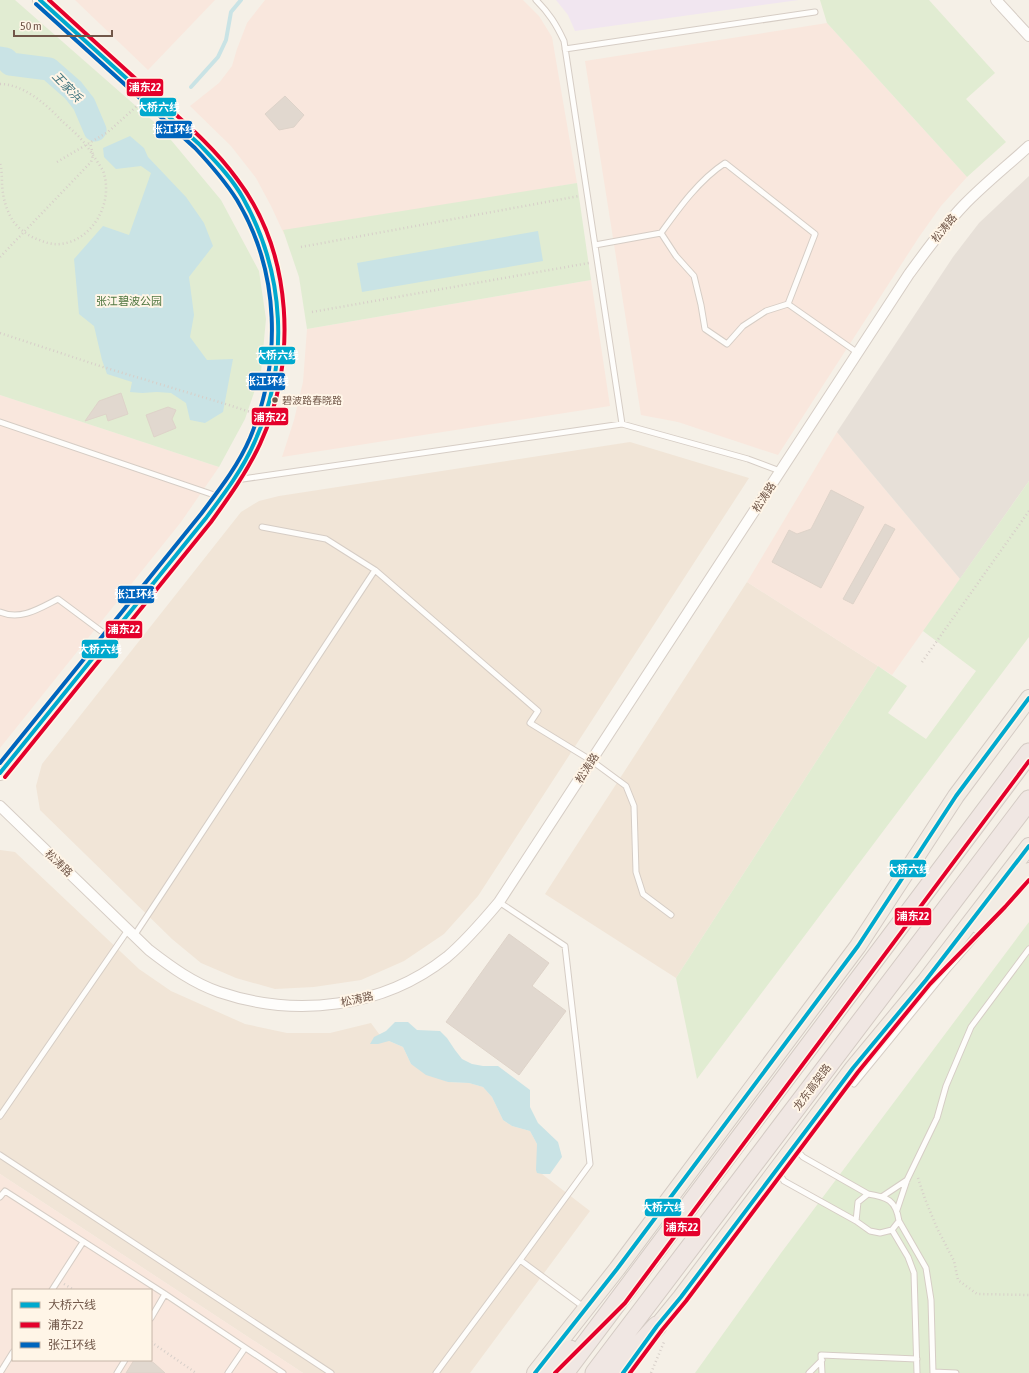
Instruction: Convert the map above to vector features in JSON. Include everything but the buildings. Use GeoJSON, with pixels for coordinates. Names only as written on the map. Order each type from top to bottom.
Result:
{"type":"FeatureCollection","features":[{"type":"Feature","properties":{"kind":"highway"},"geometry":{"type":"LineString","coordinates":[[564,1373],[1029,751]]}},
{"type":"Feature","properties":{"kind":"highway","name":"龙东高架路"},"geometry":{"type":"LineString","coordinates":[[595,1373],[1029,800]]}},
{"type":"Feature","properties":{"kind":"highway"},"geometry":{"type":"LineString","coordinates":[[547,1373],[620,1300]]}},
{"type":"Feature","properties":{"kind":"highway"},"geometry":{"type":"LineString","coordinates":[[614,1373],[657,1326]]}},
{"type":"Feature","properties":{"kind":"main road"},"geometry":{"type":"LineString","coordinates":[[535,1373],[586,1308],[858,946],[956,796],[1029,698]]}},
{"type":"Feature","properties":{"kind":"main road"},"geometry":{"type":"LineString","coordinates":[[623,1373],[853,1068],[926,980],[1029,846]]}},
{"type":"Feature","properties":{"kind":"main road"},"geometry":{"type":"LineString","coordinates":[[926,980],[1001,903],[1029,871]]}},
{"type":"Feature","properties":{"kind":"street"},"geometry":{"type":"LineString","coordinates":[[0,773],[233,481],[250,452],[264,417],[275,372],[278,348],[279,324],[274,276],[267,250],[256,223],[242,197],[221,167],[199,144],[40,0]]}},
{"type":"Feature","properties":{"kind":"street"},"geometry":{"type":"LineString","coordinates":[[996,0],[1029,36]]}},
{"type":"Feature","properties":{"kind":"street","name":"松涛路"},"geometry":{"type":"LineString","coordinates":[[0,806],[149,950],[171,967],[218,992],[249,1001],[276,1005],[315,1007],[349,1002],[386,992],[417,977],[447,957],[474,932],[499,902],[909,274],[962,207],[1029,146]]}},
{"type":"Feature","properties":{"kind":"lane"},"geometry":{"type":"LineString","coordinates":[[536,0],[545,8],[556,23],[564,41],[622,424]]}},
{"type":"Feature","properties":{"kind":"lane"},"geometry":{"type":"LineString","coordinates":[[565,49],[815,12]]}},
{"type":"Feature","properties":{"kind":"lane"},"geometry":{"type":"LineString","coordinates":[[595,245],[661,233],[678,210],[712,171],[725,163],[815,234],[788,304]]}},
{"type":"Feature","properties":{"kind":"lane"},"geometry":{"type":"LineString","coordinates":[[661,233],[676,256],[694,276],[705,329],[727,344],[743,326],[766,311],[788,304]]}},
{"type":"Feature","properties":{"kind":"lane"},"geometry":{"type":"LineString","coordinates":[[788,304],[858,353]]}},
{"type":"Feature","properties":{"kind":"lane"},"geometry":{"type":"LineString","coordinates":[[0,422],[221,497]]}},
{"type":"Feature","properties":{"kind":"lane"},"geometry":{"type":"LineString","coordinates":[[233,481],[622,424],[748,459],[780,471]]}},
{"type":"Feature","properties":{"kind":"lane"},"geometry":{"type":"LineString","coordinates":[[262,527],[326,539],[375,570],[538,711],[530,723],[592,761],[626,786],[634,806],[636,872],[643,894],[671,915]]}},
{"type":"Feature","properties":{"kind":"lane"},"geometry":{"type":"LineString","coordinates":[[0,1116],[131,933],[375,570]]}},
{"type":"Feature","properties":{"kind":"lane"},"geometry":{"type":"LineString","coordinates":[[0,612],[20,616],[35,611],[58,599],[109,638]]}},
{"type":"Feature","properties":{"kind":"lane"},"geometry":{"type":"LineString","coordinates":[[854,1084],[948,969],[1029,877]]}},
{"type":"Feature","properties":{"kind":"lane"},"geometry":{"type":"LineString","coordinates":[[436,1373],[590,1164],[565,946],[499,902]]}},
{"type":"Feature","properties":{"kind":"lane"},"geometry":{"type":"LineString","coordinates":[[897,1210],[907,1180],[937,1118],[946,1086],[971,1026],[1029,949]]}},
{"type":"Feature","properties":{"kind":"lane"},"geometry":{"type":"LineString","coordinates":[[794,1147],[803,1157],[868,1194],[883,1196],[889,1199],[897,1210],[899,1221],[926,1268],[931,1300],[933,1373],[956,1373]]}},
{"type":"Feature","properties":{"kind":"lane"},"geometry":{"type":"LineString","coordinates":[[0,1155],[331,1373]]}},
{"type":"Feature","properties":{"kind":"lane"},"geometry":{"type":"LineString","coordinates":[[776,1170],[784,1181],[856,1221],[870,1231],[880,1233],[892,1230],[899,1221]]}},
{"type":"Feature","properties":{"kind":"lane"},"geometry":{"type":"LineString","coordinates":[[883,1196],[907,1180]]}},
{"type":"Feature","properties":{"kind":"lane"},"geometry":{"type":"LineString","coordinates":[[0,1197],[5,1191],[165,1294],[283,1373]]}},
{"type":"Feature","properties":{"kind":"lane"},"geometry":{"type":"LineString","coordinates":[[856,1221],[858,1202],[868,1194]]}},
{"type":"Feature","properties":{"kind":"lane"},"geometry":{"type":"LineString","coordinates":[[892,1230],[908,1257],[914,1273],[917,1373]]}},
{"type":"Feature","properties":{"kind":"lane"},"geometry":{"type":"LineString","coordinates":[[53,1289],[83,1242]]}},
{"type":"Feature","properties":{"kind":"lane"},"geometry":{"type":"LineString","coordinates":[[520,1260],[586,1308]]}},
{"type":"Feature","properties":{"kind":"lane"},"geometry":{"type":"LineString","coordinates":[[152,1316],[165,1294]]}},
{"type":"Feature","properties":{"kind":"lane"},"geometry":{"type":"LineString","coordinates":[[228,1373],[244,1348]]}},
{"type":"Feature","properties":{"kind":"lane"},"geometry":{"type":"LineString","coordinates":[[0,1373],[12,1354]]}},
{"type":"Feature","properties":{"kind":"lane"},"geometry":{"type":"LineString","coordinates":[[822,1373],[821,1355],[917,1359]]}},
{"type":"Feature","properties":{"kind":"lane"},"geometry":{"type":"LineString","coordinates":[[809,1373],[822,1360]]}},
{"type":"Feature","properties":{"kind":"lane"},"geometry":{"type":"LineString","coordinates":[[117,1373],[124,1361]]}},
{"type":"Feature","properties":{"kind":"path"},"geometry":{"type":"LineString","coordinates":[[0,84],[6,84],[35,97],[46,105],[81,139],[104,173],[107,188],[105,204],[97,220],[86,233],[75,241],[59,244],[44,242],[28,236],[14,222],[7,207],[2,192],[3,173],[0,163]]}},
{"type":"Feature","properties":{"kind":"path"},"geometry":{"type":"LineString","coordinates":[[57,162],[108,132],[147,97]]}},
{"type":"Feature","properties":{"kind":"path"},"geometry":{"type":"LineString","coordinates":[[0,257],[90,162],[93,155],[90,142]]}},
{"type":"Feature","properties":{"kind":"path"},"geometry":{"type":"LineString","coordinates":[[301,247],[587,194]]}},
{"type":"Feature","properties":{"kind":"path"},"geometry":{"type":"LineString","coordinates":[[312,312],[597,262]]}},
{"type":"Feature","properties":{"kind":"path"},"geometry":{"type":"LineString","coordinates":[[0,333],[264,417]]}},
{"type":"Feature","properties":{"kind":"path"},"geometry":{"type":"LineString","coordinates":[[922,662],[1029,511]]}},
{"type":"Feature","properties":{"kind":"path"},"geometry":{"type":"LineString","coordinates":[[911,1171],[918,1176],[925,1199],[937,1228],[954,1261],[958,1280],[977,1294],[1029,1294]]}},
{"type":"Feature","properties":{"kind":"path"},"geometry":{"type":"LineString","coordinates":[[152,1343],[196,1373]]}},
{"type":"Feature","properties":{"kind":"shaded area"},"geometry":{"type":"Polygon","coordinates":[[[75,0],[215,0],[148,70],[75,0]]]}},
{"type":"Feature","properties":{"kind":"shaded area"},"geometry":{"type":"Polygon","coordinates":[[[265,0],[523,0],[539,16],[552,37],[577,183],[284,234],[256,178],[231,146],[190,106],[219,83],[232,66],[247,23],[265,0]]]}},
{"type":"Feature","properties":{"kind":"shaded area"},"geometry":{"type":"Polygon","coordinates":[[[556,0],[799,0],[575,31],[568,15],[556,0]]]}},
{"type":"Feature","properties":{"kind":"shaded area"},"geometry":{"type":"Polygon","coordinates":[[[827,23],[967,177],[941,206],[919,237],[778,455],[678,422],[641,415],[585,61],[827,23]]]}},
{"type":"Feature","properties":{"kind":"shaded area"},"geometry":{"type":"Polygon","coordinates":[[[1029,176],[1029,481],[960,579],[837,432],[953,257],[979,223],[1029,176]]]}},
{"type":"Feature","properties":{"kind":"shaded area"},"geometry":{"type":"Polygon","coordinates":[[[591,280],[610,406],[282,457],[294,420],[303,382],[307,329],[591,280]]]}},
{"type":"Feature","properties":{"kind":"shaded area"},"geometry":{"type":"Polygon","coordinates":[[[0,395],[219,467],[181,522],[0,748],[0,395]]]}},
{"type":"Feature","properties":{"kind":"shaded area"},"geometry":{"type":"Polygon","coordinates":[[[837,432],[960,579],[892,675],[747,582],[837,432]]]}},
{"type":"Feature","properties":{"kind":"shaded area"},"geometry":{"type":"Polygon","coordinates":[[[630,442],[749,478],[478,896],[444,934],[404,961],[361,980],[314,987],[275,989],[236,978],[201,963],[172,939],[40,810],[36,786],[42,764],[241,512],[259,501],[279,496],[630,442]]]}},
{"type":"Feature","properties":{"kind":"shaded area"},"geometry":{"type":"Polygon","coordinates":[[[747,582],[878,666],[676,978],[545,894],[747,582]]]}},
{"type":"Feature","properties":{"kind":"shaded area"},"geometry":{"type":"Polygon","coordinates":[[[0,850],[15,852],[139,969],[171,991],[245,1024],[287,1033],[330,1033],[371,1023],[379,1034],[389,1041],[403,1047],[411,1064],[448,1082],[469,1083],[483,1087],[492,1097],[503,1120],[512,1126],[530,1131],[537,1144],[537,1159],[542,1174],[590,1211],[470,1373],[303,1373],[0,1174],[0,850]]]}},
{"type":"Feature","properties":{"kind":"shaded area"},"geometry":{"type":"Polygon","coordinates":[[[0,1174],[303,1373],[0,1373],[0,1174]]]}},
{"type":"Feature","properties":{"kind":"green space","name":"张江碧波公园"},"geometry":{"type":"Polygon","coordinates":[[[0,0],[15,0],[161,128],[221,200],[259,271],[266,319],[261,372],[245,419],[219,467],[0,395],[0,0]]]}},
{"type":"Feature","properties":{"kind":"green space"},"geometry":{"type":"Polygon","coordinates":[[[820,0],[929,0],[995,73],[966,99],[1006,142],[967,177],[827,23],[820,0]]]}},
{"type":"Feature","properties":{"kind":"green space"},"geometry":{"type":"Polygon","coordinates":[[[577,183],[591,280],[307,329],[299,277],[283,230],[577,183]]]}},
{"type":"Feature","properties":{"kind":"green space"},"geometry":{"type":"Polygon","coordinates":[[[1029,481],[1029,637],[697,1079],[676,978],[878,666],[907,686],[888,713],[926,739],[976,671],[923,631],[1029,481]]]}},
{"type":"Feature","properties":{"kind":"green space"},"geometry":{"type":"Polygon","coordinates":[[[1029,922],[1029,1373],[695,1373],[781,1253],[1029,922]]]}},
{"type":"Feature","properties":{"kind":"water"},"geometry":{"type":"Polygon","coordinates":[[[130,136],[144,148],[148,157],[186,197],[204,223],[213,246],[189,277],[194,315],[190,337],[207,360],[233,359],[223,412],[205,423],[190,420],[186,403],[171,393],[130,392],[132,382],[107,374],[94,326],[79,314],[74,259],[103,226],[129,235],[151,173],[141,166],[116,169],[104,157],[103,148],[130,136]]]}},
{"type":"Feature","properties":{"kind":"water"},"geometry":{"type":"Polygon","coordinates":[[[538,231],[543,261],[362,292],[357,263],[538,231]]]}},
{"type":"Feature","properties":{"kind":"water"},"geometry":{"type":"Polygon","coordinates":[[[395,1022],[408,1022],[417,1030],[440,1031],[462,1059],[472,1064],[498,1066],[530,1090],[530,1107],[538,1123],[558,1142],[562,1157],[550,1174],[537,1173],[537,1144],[530,1131],[512,1126],[503,1120],[492,1097],[483,1087],[469,1083],[448,1082],[426,1075],[411,1064],[403,1047],[389,1041],[378,1044],[370,1044],[374,1037],[386,1031],[395,1022]]]}},
{"type":"Feature","properties":{"kind":"waterway"},"geometry":{"type":"LineString","coordinates":[[191,87],[218,57],[226,40],[231,12],[241,0]]}},
{"type":"Feature","properties":{"kind":"waterway","name":"王家浜"},"geometry":{"type":"LineString","coordinates":[[0,58],[6,59],[10,64],[49,69],[73,90],[84,104],[95,130]]}},
{"type":"Feature","properties":{"kind":"transit line","name":"大桥六线"},"geometry":{"type":"LineString","coordinates":[[0,773],[206,518],[233,481],[255,441],[266,411],[274,381],[278,350],[278,318],[268,257],[257,227],[239,191],[223,170],[199,144],[40,0]]}},
{"type":"Feature","properties":{"kind":"transit line","name":"浦东22"},"geometry":{"type":"LineString","coordinates":[[5,777],[211,522],[237,484],[260,444],[272,412],[280,378],[284,344],[284,308],[279,274],[270,240],[256,208],[237,179],[219,156],[198,135],[49,0]]}},
{"type":"Feature","properties":{"kind":"transit line","name":"张江环线"},"geometry":{"type":"LineString","coordinates":[[0,763],[201,514],[234,468],[250,438],[260,409],[268,378],[271,348],[272,317],[262,257],[251,228],[237,200],[217,173],[195,148],[36,4]]}},
{"type":"Feature","properties":{"kind":"transit line","name":"大桥六线"},"geometry":{"type":"LineString","coordinates":[[535,1373],[617,1269],[858,946],[956,796],[1029,698]]}},
{"type":"Feature","properties":{"kind":"transit line","name":"浦东22"},"geometry":{"type":"LineString","coordinates":[[555,1373],[625,1303],[1029,761]]}},
{"type":"Feature","properties":{"kind":"transit line","name":"大桥六线"},"geometry":{"type":"LineString","coordinates":[[623,1373],[853,1068],[926,980],[1029,846]]}},
{"type":"Feature","properties":{"kind":"transit line","name":"浦东22"},"geometry":{"type":"LineString","coordinates":[[630,1373],[858,1072],[930,984],[1005,907],[1029,880]]}},
{"type":"Feature","properties":{"kind":"place","name":"碧波路春晓路"},"geometry":{"type":"Point","coordinates":[275,400]}}]}
